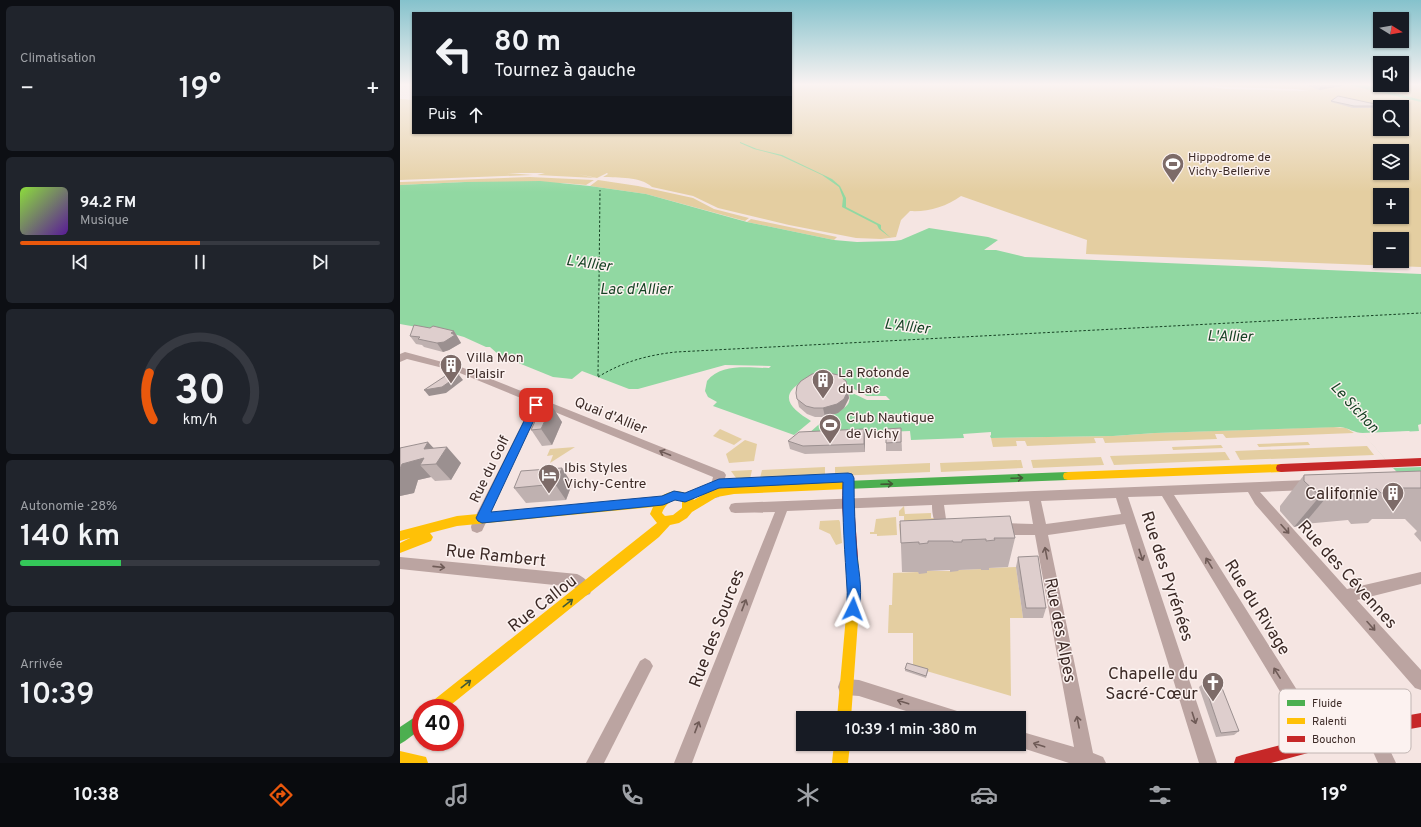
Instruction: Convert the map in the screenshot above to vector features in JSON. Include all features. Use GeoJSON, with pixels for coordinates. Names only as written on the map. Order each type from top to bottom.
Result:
{"type":"FeatureCollection","features":[{"type":"Feature","properties":{"kind":"main road"},"geometry":{"type":"LineString","coordinates":[[656,514],[658,507],[663,501],[674,495],[685,497],[718,484],[734,490],[848,481],[1376,460],[1421,455]]}},
{"type":"Feature","properties":{"kind":"main road"},"geometry":{"type":"LineString","coordinates":[[1376,460],[1386,464],[1421,462]]}},
{"type":"Feature","properties":{"kind":"main road"},"geometry":{"type":"LineString","coordinates":[[844,711],[854,594],[848,504],[848,481]]}},
{"type":"Feature","properties":{"kind":"main road"},"geometry":{"type":"LineString","coordinates":[[400,536],[450,522],[480,522],[641,512],[656,514],[660,519],[667,522],[680,518],[688,509],[718,484]]}},
{"type":"Feature","properties":{"kind":"main road"},"geometry":{"type":"LineString","coordinates":[[685,497],[689,502],[688,509]]}},
{"type":"Feature","properties":{"kind":"main road"},"geometry":{"type":"LineString","coordinates":[[400,548],[422,538],[480,522],[663,501]]}},
{"type":"Feature","properties":{"kind":"main road","name":"Rue Callou"},"geometry":{"type":"LineString","coordinates":[[446,699],[667,522]]}},
{"type":"Feature","properties":{"kind":"main road"},"geometry":{"type":"LineString","coordinates":[[1411,722],[1421,720]]}},
{"type":"Feature","properties":{"kind":"main road"},"geometry":{"type":"LineString","coordinates":[[400,736],[412,727]]}},
{"type":"Feature","properties":{"kind":"main road"},"geometry":{"type":"LineString","coordinates":[[840,763],[841,751]]}},
{"type":"Feature","properties":{"kind":"main road"},"geometry":{"type":"LineString","coordinates":[[1242,763],[1275,759],[1291,753]]}},
{"type":"Feature","properties":{"kind":"main road"},"geometry":{"type":"LineString","coordinates":[[400,759],[420,763]]}},
{"type":"Feature","properties":{"kind":"street","name":"Quai d'Allier"},"geometry":{"type":"LineString","coordinates":[[403,357],[458,368],[538,402],[718,484]]}},
{"type":"Feature","properties":{"kind":"street","name":"Rue du Golf"},"geometry":{"type":"LineString","coordinates":[[480,522],[538,402]]}},
{"type":"Feature","properties":{"kind":"street"},"geometry":{"type":"LineString","coordinates":[[1376,460],[1382,476]]}},
{"type":"Feature","properties":{"kind":"street"},"geometry":{"type":"LineString","coordinates":[[735,508],[1317,485]]}},
{"type":"Feature","properties":{"kind":"street","name":"Rue des Cévennes"},"geometry":{"type":"LineString","coordinates":[[1251,487],[1259,500],[1421,682]]}},
{"type":"Feature","properties":{"kind":"street","name":"Rue du Rivage"},"geometry":{"type":"LineString","coordinates":[[1165,491],[1287,689]]}},
{"type":"Feature","properties":{"kind":"street","name":"Rue des Pyrénées"},"geometry":{"type":"LineString","coordinates":[[1120,493],[1208,763]]}},
{"type":"Feature","properties":{"kind":"street","name":"Rue des Alpes"},"geometry":{"type":"LineString","coordinates":[[1034,496],[1089,762]]}},
{"type":"Feature","properties":{"kind":"street"},"geometry":{"type":"LineString","coordinates":[[938,500],[939,520],[944,526],[957,528]]}},
{"type":"Feature","properties":{"kind":"street","name":"Rue des Sources"},"geometry":{"type":"LineString","coordinates":[[683,763],[783,506]]}},
{"type":"Feature","properties":{"kind":"street"},"geometry":{"type":"LineString","coordinates":[[988,529],[1042,530],[1129,518]]}},
{"type":"Feature","properties":{"kind":"street","name":"Rue Rambert"},"geometry":{"type":"LineString","coordinates":[[400,563],[577,581],[585,589]]}},
{"type":"Feature","properties":{"kind":"street"},"geometry":{"type":"LineString","coordinates":[[1344,596],[1421,578]]}},
{"type":"Feature","properties":{"kind":"street"},"geometry":{"type":"LineString","coordinates":[[595,763],[645,666]]}},
{"type":"Feature","properties":{"kind":"street"},"geometry":{"type":"LineString","coordinates":[[846,687],[859,688],[932,711]]}},
{"type":"Feature","properties":{"kind":"street"},"geometry":{"type":"LineString","coordinates":[[1026,741],[1089,762]]}},
{"type":"Feature","properties":{"kind":"street"},"geometry":{"type":"LineString","coordinates":[[1382,753],[1387,763]]}},
{"type":"Feature","properties":{"kind":"shaded area","name":"Hippodrome de Vichy-Bellerive"},"geometry":{"type":"Polygon","coordinates":[[[400,121],[412,121],[412,134],[792,134],[792,121],[1373,121],[1373,136],[1409,136],[1409,121],[1421,121],[1421,267],[1409,267],[1409,232],[1373,232],[1373,265],[1086,254],[1087,240],[961,196],[937,208],[923,211],[910,211],[901,220],[896,237],[881,239],[856,238],[789,225],[718,208],[693,196],[652,187],[647,183],[635,179],[603,177],[608,174],[607,173],[597,178],[578,174],[595,178],[537,175],[545,173],[507,173],[533,175],[400,180],[400,121]]]}},
{"type":"Feature","properties":{"kind":"shaded area"},"geometry":{"type":"Polygon","coordinates":[[[530,177],[594,180],[586,185],[563,183],[465,182],[400,185],[400,182],[530,177]]]}},
{"type":"Feature","properties":{"kind":"shaded area"},"geometry":{"type":"Polygon","coordinates":[[[598,180],[638,186],[693,198],[714,209],[749,218],[745,221],[646,194],[590,186],[598,180]]]}},
{"type":"Feature","properties":{"kind":"shaded area"},"geometry":{"type":"Polygon","coordinates":[[[751,219],[837,237],[834,240],[747,222],[751,219]]]}},
{"type":"Feature","properties":{"kind":"shaded area"},"geometry":{"type":"Polygon","coordinates":[[[1333,427],[1346,428],[1354,433],[1226,438],[1223,434],[1215,434],[1217,439],[1105,443],[1103,438],[1094,438],[1096,443],[1027,446],[1025,441],[1016,441],[1017,446],[993,447],[991,438],[1113,436],[1155,433],[1333,427]]]}},
{"type":"Feature","properties":{"kind":"shaded area"},"geometry":{"type":"Polygon","coordinates":[[[720,429],[742,439],[734,445],[713,436],[720,429]]]}},
{"type":"Feature","properties":{"kind":"shaded area"},"geometry":{"type":"Polygon","coordinates":[[[745,440],[757,444],[754,461],[729,463],[726,454],[745,440]]]}},
{"type":"Feature","properties":{"kind":"shaded area"},"geometry":{"type":"Polygon","coordinates":[[[1308,442],[1310,445],[1259,447],[1257,444],[1308,442]]]}},
{"type":"Feature","properties":{"kind":"shaded area"},"geometry":{"type":"Polygon","coordinates":[[[1221,445],[1223,448],[1173,450],[1172,447],[1221,445]]]}},
{"type":"Feature","properties":{"kind":"shaded area"},"geometry":{"type":"Polygon","coordinates":[[[1367,446],[1374,455],[1240,460],[1235,451],[1367,446]]]}},
{"type":"Feature","properties":{"kind":"shaded area"},"geometry":{"type":"Polygon","coordinates":[[[575,447],[550,463],[553,455],[547,456],[550,449],[575,447]]]}},
{"type":"Feature","properties":{"kind":"shaded area"},"geometry":{"type":"Polygon","coordinates":[[[1225,452],[1230,460],[1114,465],[1110,456],[1225,452]]]}},
{"type":"Feature","properties":{"kind":"shaded area"},"geometry":{"type":"Polygon","coordinates":[[[1101,457],[1104,465],[1033,468],[1031,460],[1101,457]]]}},
{"type":"Feature","properties":{"kind":"shaded area"},"geometry":{"type":"Polygon","coordinates":[[[1021,460],[1023,468],[941,472],[940,463],[1021,460]]]}},
{"type":"Feature","properties":{"kind":"shaded area"},"geometry":{"type":"Polygon","coordinates":[[[930,463],[930,472],[835,476],[835,467],[930,463]]]}},
{"type":"Feature","properties":{"kind":"shaded area"},"geometry":{"type":"Polygon","coordinates":[[[825,467],[825,476],[760,478],[762,470],[825,467]]]}},
{"type":"Feature","properties":{"kind":"shaded area"},"geometry":{"type":"Polygon","coordinates":[[[752,470],[750,479],[736,478],[731,471],[752,470]]]}},
{"type":"Feature","properties":{"kind":"shaded area"},"geometry":{"type":"Polygon","coordinates":[[[904,506],[905,514],[931,513],[931,518],[935,518],[938,533],[900,535],[899,524],[904,524],[904,516],[899,516],[899,511],[904,506]]]}},
{"type":"Feature","properties":{"kind":"shaded area"},"geometry":{"type":"Polygon","coordinates":[[[896,517],[897,535],[877,536],[877,534],[870,534],[870,532],[874,532],[876,519],[896,517]]]}},
{"type":"Feature","properties":{"kind":"shaded area"},"geometry":{"type":"Polygon","coordinates":[[[839,520],[842,543],[836,545],[830,534],[819,529],[820,521],[839,520]]]}},
{"type":"Feature","properties":{"kind":"shaded area"},"geometry":{"type":"Polygon","coordinates":[[[1016,567],[1023,618],[1010,618],[1011,696],[913,667],[913,633],[888,633],[889,605],[892,605],[893,573],[927,573],[927,571],[981,570],[989,568],[1016,567]]]}},
{"type":"Feature","properties":{"kind":"water"},"geometry":{"type":"Polygon","coordinates":[[[740,142],[757,149],[782,155],[832,179],[840,186],[846,198],[846,207],[881,225],[881,229],[891,238],[879,229],[877,225],[842,207],[843,198],[839,187],[822,175],[781,156],[754,149],[740,142]]]}},
{"type":"Feature","properties":{"kind":"water","name":"Lac d'Allier"},"geometry":{"type":"Polygon","coordinates":[[[540,181],[646,194],[747,222],[834,240],[857,242],[894,241],[901,240],[929,228],[988,237],[998,240],[984,250],[996,250],[1025,257],[1421,274],[1421,424],[1418,425],[1419,431],[1400,432],[1421,455],[1421,497],[1393,468],[1363,433],[1346,428],[1155,433],[1113,436],[991,438],[991,432],[963,434],[964,438],[911,440],[910,431],[810,435],[808,434],[827,417],[847,405],[850,397],[848,391],[867,400],[890,400],[886,396],[867,396],[839,381],[803,381],[790,392],[790,403],[793,408],[811,421],[794,435],[713,406],[717,402],[708,397],[705,391],[707,381],[720,371],[744,367],[769,368],[771,366],[725,365],[638,389],[629,389],[582,371],[572,379],[553,377],[499,355],[490,347],[486,347],[464,337],[400,324],[400,185],[540,181]]]}},
{"type":"Feature","properties":{"kind":"pier"},"geometry":{"type":"Polygon","coordinates":[[[1409,431],[1411,433],[1404,433],[1421,452],[1421,467],[1393,468],[1362,433],[1409,431]]]}},
{"type":"Feature","properties":{"kind":"building"},"geometry":{"type":"Polygon","coordinates":[[[414,325],[430,328],[433,326],[454,331],[451,333],[455,335],[444,342],[437,343],[418,339],[420,337],[410,336],[414,325]]]}},
{"type":"Feature","properties":{"kind":"building"},"geometry":{"type":"Polygon","coordinates":[[[456,369],[459,375],[442,387],[424,390],[456,369]]]}},
{"type":"Feature","properties":{"kind":"building","name":"La Rotonde du Lac"},"geometry":{"type":"Polygon","coordinates":[[[825,372],[838,375],[846,381],[848,390],[844,399],[837,404],[823,408],[806,406],[797,399],[797,386],[801,381],[812,374],[825,372]]]}},
{"type":"Feature","properties":{"kind":"building"},"geometry":{"type":"Polygon","coordinates":[[[536,399],[552,406],[541,429],[531,430],[538,415],[522,416],[530,401],[536,399]]]}},
{"type":"Feature","properties":{"kind":"building"},"geometry":{"type":"Polygon","coordinates":[[[901,428],[901,442],[886,443],[886,429],[901,428]]]}},
{"type":"Feature","properties":{"kind":"building"},"geometry":{"type":"Polygon","coordinates":[[[864,429],[864,444],[803,446],[788,441],[799,432],[864,429]]]}},
{"type":"Feature","properties":{"kind":"building"},"geometry":{"type":"Polygon","coordinates":[[[428,442],[424,449],[447,447],[436,464],[420,465],[424,458],[402,464],[400,469],[400,448],[428,442]]]}},
{"type":"Feature","properties":{"kind":"building"},"geometry":{"type":"Polygon","coordinates":[[[562,468],[555,484],[514,488],[521,471],[562,468]]]}},
{"type":"Feature","properties":{"kind":"building"},"geometry":{"type":"Polygon","coordinates":[[[1421,471],[1421,488],[1395,488],[1399,493],[1381,493],[1377,489],[1330,493],[1320,496],[1304,481],[1304,475],[1421,471]]]}},
{"type":"Feature","properties":{"kind":"building"},"geometry":{"type":"Polygon","coordinates":[[[1010,516],[1015,538],[994,538],[995,540],[986,541],[986,539],[962,540],[962,542],[928,541],[928,543],[919,544],[919,542],[901,543],[900,521],[1010,516]]]}},
{"type":"Feature","properties":{"kind":"building"},"geometry":{"type":"Polygon","coordinates":[[[1038,556],[1046,608],[1026,608],[1018,557],[1038,556]]]}},
{"type":"Feature","properties":{"kind":"building"},"geometry":{"type":"Polygon","coordinates":[[[907,663],[928,669],[926,676],[905,669],[907,663]]]}},
{"type":"Feature","properties":{"kind":"building"},"geometry":{"type":"Polygon","coordinates":[[[1204,683],[1220,683],[1239,731],[1221,733],[1204,683]]]}},
{"type":"Feature","properties":{"kind":"ferry route"},"geometry":{"type":"LineString","coordinates":[[598,376],[600,190]]}},
{"type":"Feature","properties":{"kind":"ferry route"},"geometry":{"type":"LineString","coordinates":[[598,377],[626,363],[655,355],[676,352],[1421,313]]}},
{"type":"Feature","properties":{"kind":"traffic: fast"},"geometry":{"type":"LineString","coordinates":[[846,485],[1068,476]]}},
{"type":"Feature","properties":{"kind":"traffic: fast"},"geometry":{"type":"LineString","coordinates":[[400,736],[412,727]]}},
{"type":"Feature","properties":{"kind":"traffic: slow"},"geometry":{"type":"LineString","coordinates":[[1068,476],[1281,468]]}},
{"type":"Feature","properties":{"kind":"traffic: slow"},"geometry":{"type":"LineString","coordinates":[[688,509],[688,499],[678,495],[664,500],[660,504],[656,514],[663,521],[675,520],[683,515],[688,509],[715,493],[734,490],[846,485]]}},
{"type":"Feature","properties":{"kind":"traffic: slow"},"geometry":{"type":"LineString","coordinates":[[400,536],[457,521],[663,501]]}},
{"type":"Feature","properties":{"kind":"traffic: slow"},"geometry":{"type":"LineString","coordinates":[[446,699],[655,533],[667,521]]}},
{"type":"Feature","properties":{"kind":"traffic: slow"},"geometry":{"type":"LineString","coordinates":[[400,548],[427,537]]}},
{"type":"Feature","properties":{"kind":"traffic: slow"},"geometry":{"type":"LineString","coordinates":[[845,711],[854,593],[852,558]]}},
{"type":"Feature","properties":{"kind":"traffic: slow"},"geometry":{"type":"LineString","coordinates":[[840,763],[841,751]]}},
{"type":"Feature","properties":{"kind":"traffic: slow"},"geometry":{"type":"LineString","coordinates":[[400,759],[420,763]]}},
{"type":"Feature","properties":{"kind":"traffic: jam"},"geometry":{"type":"LineString","coordinates":[[1281,468],[1421,462]]}},
{"type":"Feature","properties":{"kind":"traffic: jam"},"geometry":{"type":"LineString","coordinates":[[848,477],[848,504],[852,558]]}},
{"type":"Feature","properties":{"kind":"traffic: jam"},"geometry":{"type":"LineString","coordinates":[[1411,722],[1421,720]]}},
{"type":"Feature","properties":{"kind":"traffic: jam"},"geometry":{"type":"LineString","coordinates":[[1242,763],[1280,753]]}},
{"type":"Feature","properties":{"kind":"place","name":"Hippodrome de Vichy-Bellerive"},"geometry":{"type":"Point","coordinates":[1173,184]}},
{"type":"Feature","properties":{"kind":"place","name":"Villa Mon Plaisir"},"geometry":{"type":"Point","coordinates":[451,384]}},
{"type":"Feature","properties":{"kind":"place","name":"La Rotonde du Lac"},"geometry":{"type":"Point","coordinates":[823,400]}},
{"type":"Feature","properties":{"kind":"place","name":"Club Nautique de Vichy"},"geometry":{"type":"Point","coordinates":[830,444]}},
{"type":"Feature","properties":{"kind":"place","name":"Ibis Styles Vichy-Centre"},"geometry":{"type":"Point","coordinates":[549,494]}},
{"type":"Feature","properties":{"kind":"place","name":"Californie"},"geometry":{"type":"Point","coordinates":[1393,512]}},
{"type":"Feature","properties":{"kind":"place","name":"Chapelle du Sacré-Cœur"},"geometry":{"type":"Point","coordinates":[1213,702]}},
{"type":"Feature","properties":{"kind":"route"},"geometry":{"type":"LineString","coordinates":[[536,405],[482,518],[663,501],[670,496],[679,495],[685,497],[719,484],[756,481],[848,478],[848,504],[854,594],[853,609]]}},
{"type":"Feature","properties":{"kind":"water label","name":"L'Allier"},"geometry":{"type":"Point","coordinates":[589,263]}},
{"type":"Feature","properties":{"kind":"water label","name":"L'Allier"},"geometry":{"type":"Point","coordinates":[907,326]}},
{"type":"Feature","properties":{"kind":"water label","name":"L'Allier"},"geometry":{"type":"Point","coordinates":[1230,336]}},
{"type":"Feature","properties":{"kind":"water label","name":"Le Sichon"},"geometry":{"type":"Point","coordinates":[1355,407]}}]}
